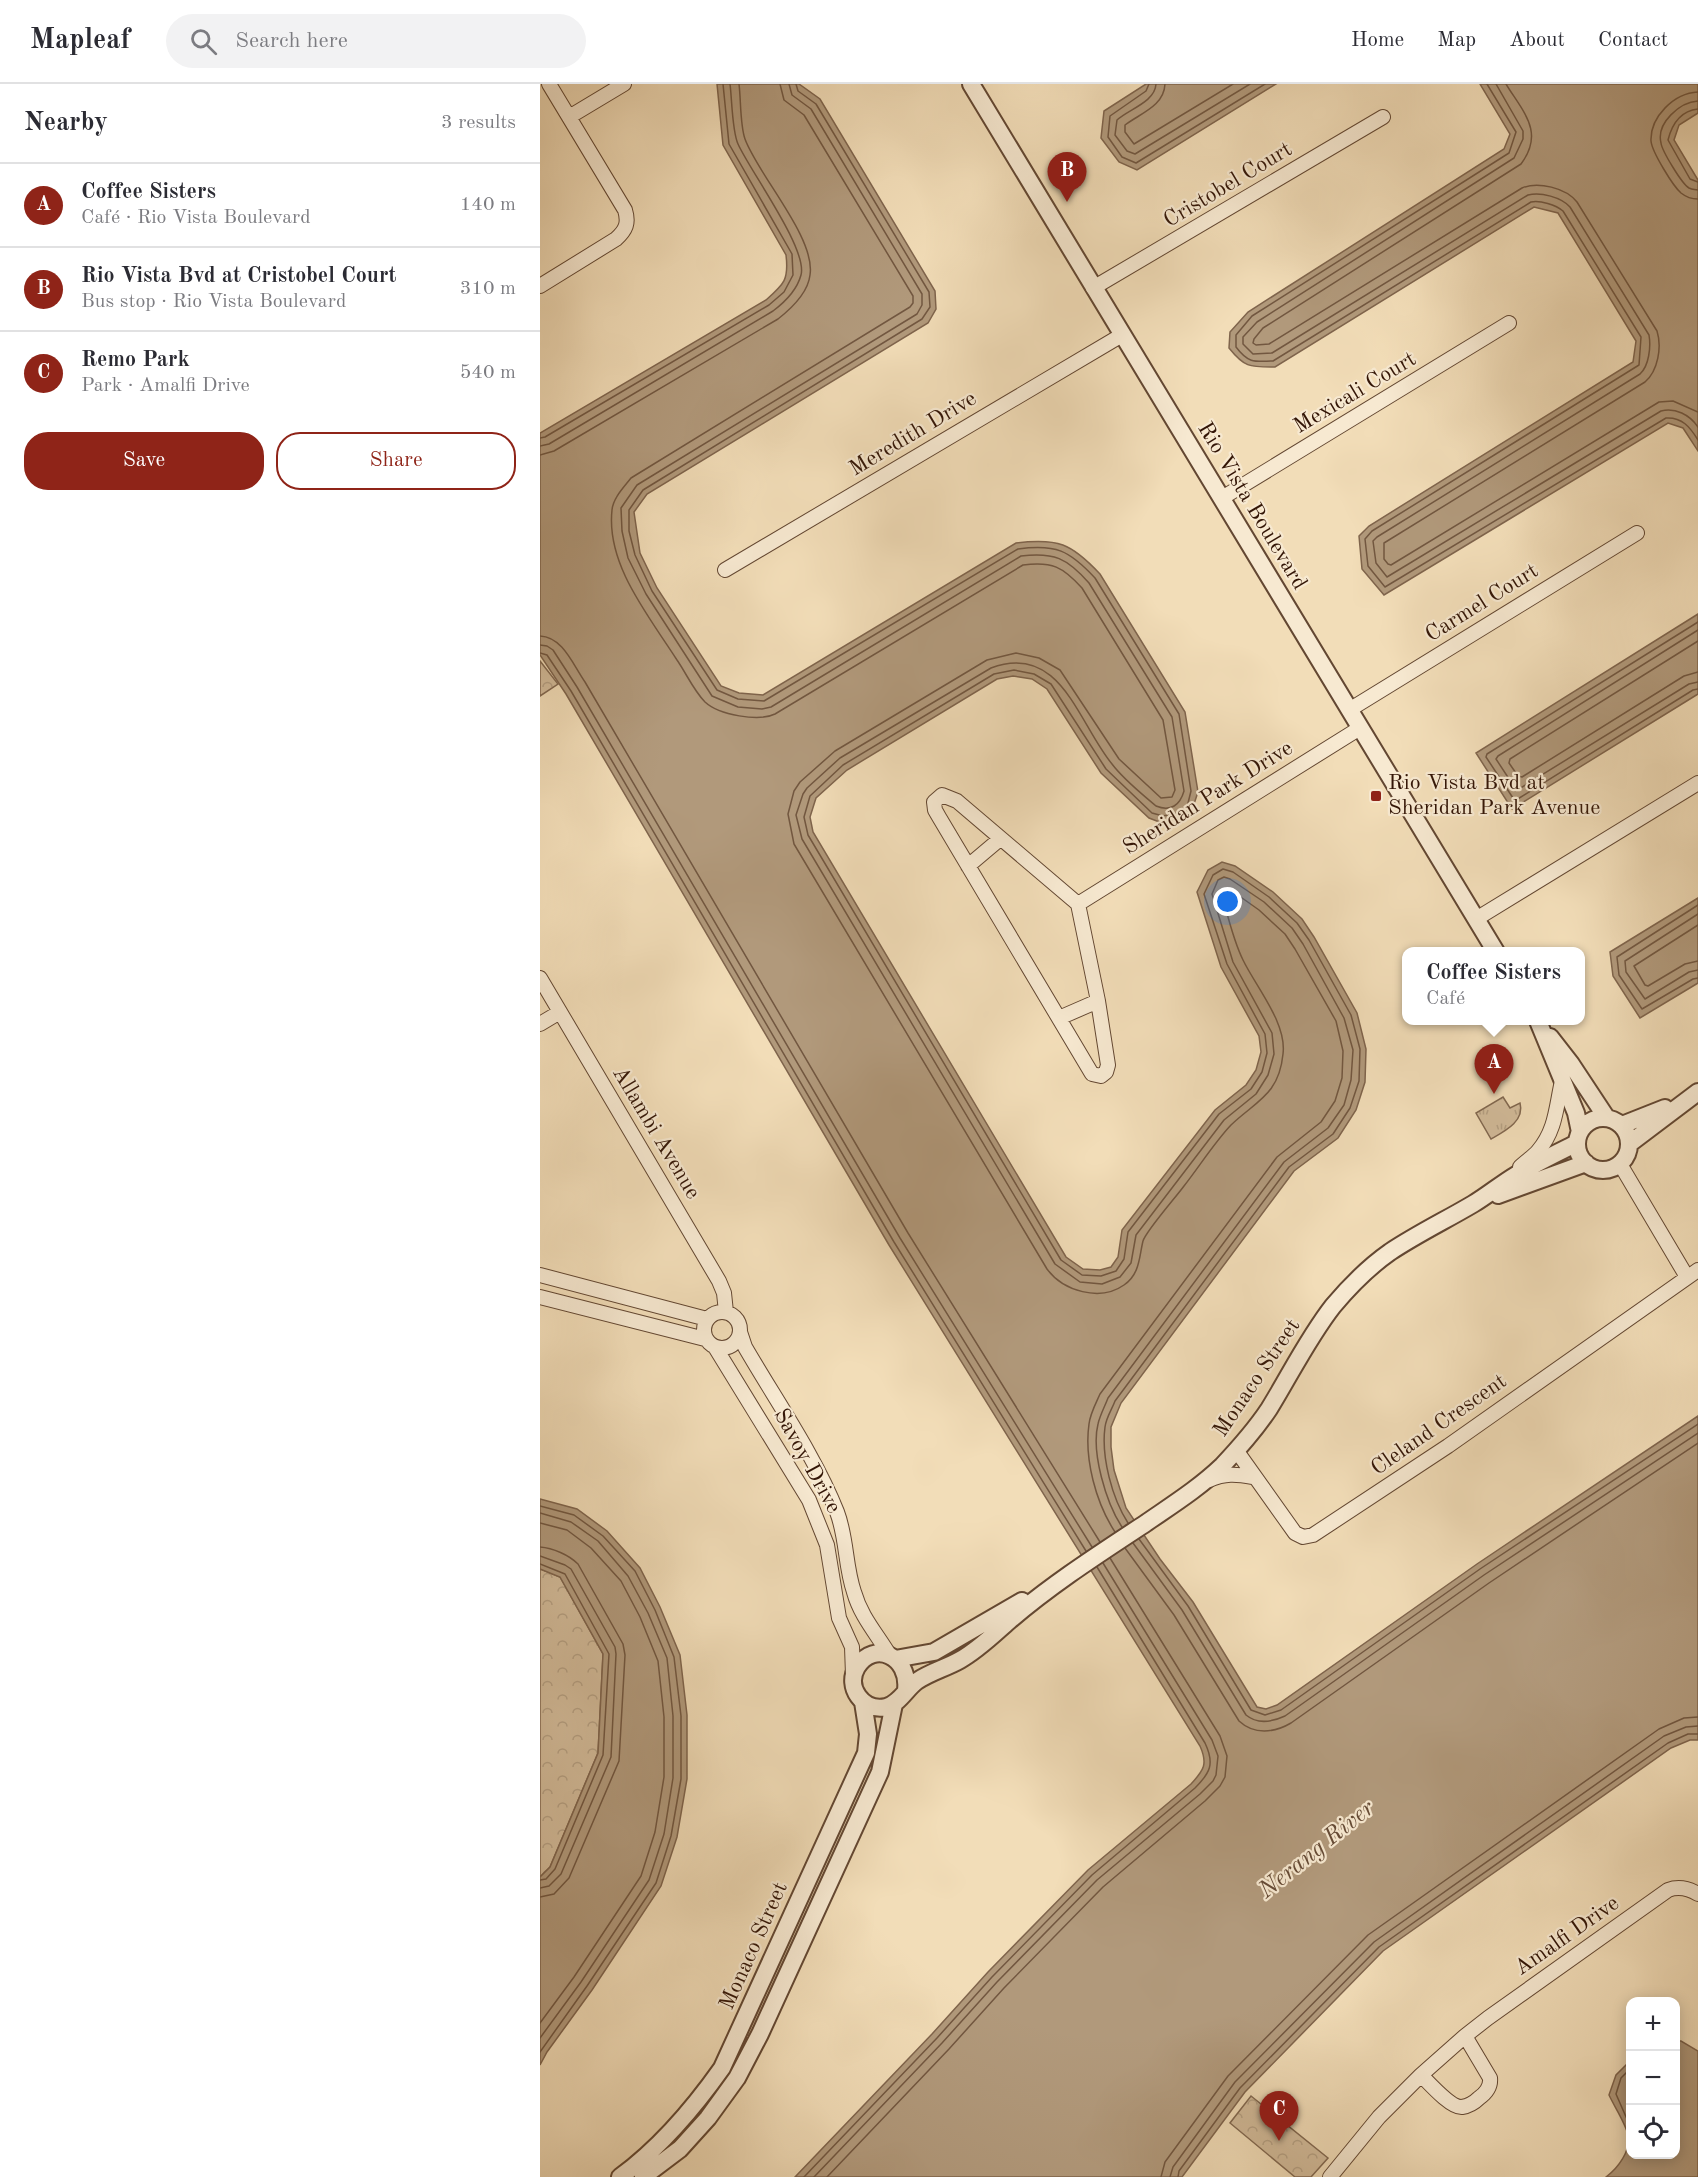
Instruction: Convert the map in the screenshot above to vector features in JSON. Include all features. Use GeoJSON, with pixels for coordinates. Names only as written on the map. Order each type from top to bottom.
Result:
{"type":"FeatureCollection","features":[{"type":"Feature","properties":{"kind":"street"},"geometry":{"type":"LineString","coordinates":[[540,286],[616,239],[627,226],[628,218],[549,84]]}},
{"type":"Feature","properties":{"kind":"street"},"geometry":{"type":"LineString","coordinates":[[569,117],[624,84]]}},
{"type":"Feature","properties":{"kind":"street","name":"Rio Vista Boulevard"},"geometry":{"type":"LineString","coordinates":[[971,84],[1494,947]]}},
{"type":"Feature","properties":{"kind":"street","name":"Cristobel Court"},"geometry":{"type":"LineString","coordinates":[[1094,288],[1383,117]]}},
{"type":"Feature","properties":{"kind":"street","name":"Mexicali Court"},"geometry":{"type":"LineString","coordinates":[[1221,498],[1509,323]]}},
{"type":"Feature","properties":{"kind":"street","name":"Meredith Drive"},"geometry":{"type":"LineString","coordinates":[[725,570],[1122,334]]}},
{"type":"Feature","properties":{"kind":"street","name":"Carmel Court"},"geometry":{"type":"LineString","coordinates":[[1349,710],[1637,533]]}},
{"type":"Feature","properties":{"kind":"street","name":"Sheridan Park Drive"},"geometry":{"type":"LineString","coordinates":[[1078,904],[1360,728]]}},
{"type":"Feature","properties":{"kind":"street"},"geometry":{"type":"LineString","coordinates":[[1476,919],[1698,783]]}},
{"type":"Feature","properties":{"kind":"street"},"geometry":{"type":"LineString","coordinates":[[942,795],[957,801],[1078,904],[1098,1000],[1108,1065],[1106,1072],[1101,1076],[1092,1074],[935,810],[934,802],[937,797],[942,795]]}},
{"type":"Feature","properties":{"kind":"street"},"geometry":{"type":"LineString","coordinates":[[968,866],[1000,839]]}},
{"type":"Feature","properties":{"kind":"street","name":"Allambi Avenue"},"geometry":{"type":"LineString","coordinates":[[540,978],[720,1281],[726,1312]]}},
{"type":"Feature","properties":{"kind":"street"},"geometry":{"type":"LineString","coordinates":[[1059,1018],[1098,1000]]}},
{"type":"Feature","properties":{"kind":"street"},"geometry":{"type":"LineString","coordinates":[[540,1024],[560,1012]]}},
{"type":"Feature","properties":{"kind":"street"},"geometry":{"type":"LineString","coordinates":[[1540,1025],[1576,1113],[1578,1138],[1581,1158],[1586,1163],[1603,1170],[1620,1164],[1627,1155],[1628,1134],[1615,1120],[1596,1119],[1586,1124],[1578,1138]]}},
{"type":"Feature","properties":{"kind":"street"},"geometry":{"type":"LineString","coordinates":[[1541,1025],[1571,1064],[1606,1118]]}},
{"type":"Feature","properties":{"kind":"street"},"geometry":{"type":"LineString","coordinates":[[1517,1174],[1548,1138],[1556,1118],[1562,1081]]}},
{"type":"Feature","properties":{"kind":"street"},"geometry":{"type":"LineString","coordinates":[[1622,1125],[1694,1094]]}},
{"type":"Feature","properties":{"kind":"street"},"geometry":{"type":"LineString","coordinates":[[1629,1144],[1694,1094]]}},
{"type":"Feature","properties":{"kind":"street","name":"Monaco Street"},"geometry":{"type":"LineString","coordinates":[[906,1690],[920,1679],[977,1650],[1040,1595],[1200,1484],[1236,1450],[1257,1426],[1333,1307],[1349,1289],[1390,1252],[1475,1203],[1517,1174],[1578,1138]]}},
{"type":"Feature","properties":{"kind":"street","name":"Monaco Street"},"geometry":{"type":"LineString","coordinates":[[1475,1203],[1586,1163]]}},
{"type":"Feature","properties":{"kind":"street"},"geometry":{"type":"LineString","coordinates":[[1620,1164],[1692,1273]]}},
{"type":"Feature","properties":{"kind":"street","name":"Cleland Crescent"},"geometry":{"type":"LineString","coordinates":[[1236,1450],[1295,1533],[1303,1537],[1313,1535],[1448,1446],[1692,1273]]}},
{"type":"Feature","properties":{"kind":"street"},"geometry":{"type":"LineString","coordinates":[[540,1275],[707,1319]]}},
{"type":"Feature","properties":{"kind":"street"},"geometry":{"type":"LineString","coordinates":[[540,1297],[710,1343],[729,1347],[737,1340],[740,1332],[736,1318],[726,1312],[715,1313],[707,1319],[704,1329],[710,1343]]}},
{"type":"Feature","properties":{"kind":"street"},"geometry":{"type":"LineString","coordinates":[[662,1329],[668,1310]]}},
{"type":"Feature","properties":{"kind":"street","name":"Savoy Drive"},"geometry":{"type":"LineString","coordinates":[[740,1332],[745,1347],[824,1482],[844,1534],[853,1590],[858,1604],[872,1630],[893,1657]]}},
{"type":"Feature","properties":{"kind":"street","name":"Savoy Drive"},"geometry":{"type":"LineString","coordinates":[[710,1343],[809,1500],[819,1522],[827,1545],[839,1618],[852,1647],[853,1676]]}},
{"type":"Feature","properties":{"kind":"street"},"geometry":{"type":"LineString","coordinates":[[1200,1484],[1231,1473],[1253,1477]]}},
{"type":"Feature","properties":{"kind":"street","name":"Monaco Street"},"geometry":{"type":"LineString","coordinates":[[893,1657],[934,1652],[1023,1600],[1040,1595]]}},
{"type":"Feature","properties":{"kind":"street"},"geometry":{"type":"LineString","coordinates":[[880,1654],[893,1657],[903,1667],[907,1678],[906,1690],[894,1704],[884,1708],[873,1707],[856,1695],[853,1676],[857,1667],[871,1655],[880,1654]]}},
{"type":"Feature","properties":{"kind":"street","name":"Monaco Street"},"geometry":{"type":"LineString","coordinates":[[620,2177],[666,2138],[698,2101],[722,2068],[866,1753],[868,1734],[863,1702]]}},
{"type":"Feature","properties":{"kind":"street","name":"Monaco Street"},"geometry":{"type":"LineString","coordinates":[[643,2177],[680,2150],[708,2118],[737,2078],[760,2034],[880,1772],[894,1704]]}},
{"type":"Feature","properties":{"kind":"street"},"geometry":{"type":"LineString","coordinates":[[849,1790],[866,1799]]}},
{"type":"Feature","properties":{"kind":"street","name":"Amalfi Drive"},"geometry":{"type":"LineString","coordinates":[[1330,2177],[1379,2117],[1421,2075],[1488,2018],[1668,1890],[1677,1887],[1698,1894]]}},
{"type":"Feature","properties":{"kind":"street"},"geometry":{"type":"LineString","coordinates":[[1421,2075],[1450,2102],[1458,2106],[1468,2105],[1484,2094],[1490,2086],[1490,2078],[1465,2036]]}},
{"type":"Feature","properties":{"kind":"green space"},"geometry":{"type":"Polygon","coordinates":[[[540,661],[558,684],[540,696],[540,661]]]}},
{"type":"Feature","properties":{"kind":"green space"},"geometry":{"type":"Polygon","coordinates":[[[1503,1097],[1510,1108],[1520,1103],[1520,1115],[1513,1125],[1491,1139],[1476,1113],[1503,1097]]]}},
{"type":"Feature","properties":{"kind":"green space"},"geometry":{"type":"Polygon","coordinates":[[[540,1569],[560,1577],[603,1654],[598,1753],[550,1867],[540,1877],[540,1569]]]}},
{"type":"Feature","properties":{"kind":"green space"},"geometry":{"type":"Polygon","coordinates":[[[1251,2096],[1328,2158],[1311,2177],[1295,2177],[1230,2123],[1251,2096]]]}},
{"type":"Feature","properties":{"kind":"water","name":"Nerang River"},"geometry":{"type":"Polygon","coordinates":[[[717,84],[799,84],[820,99],[935,291],[936,309],[928,323],[647,494],[634,512],[640,553],[657,588],[721,686],[739,693],[763,695],[1016,543],[1043,541],[1072,549],[1100,574],[1185,712],[1198,792],[1192,810],[1180,819],[1162,823],[1149,818],[1101,773],[1047,689],[1032,679],[1013,676],[997,679],[847,770],[816,798],[810,817],[813,832],[1066,1257],[1083,1269],[1100,1270],[1111,1267],[1118,1257],[1122,1230],[1215,1110],[1246,1085],[1256,1070],[1261,1052],[1259,1036],[1221,967],[1197,892],[1208,870],[1222,862],[1235,866],[1273,892],[1302,919],[1357,1013],[1366,1049],[1365,1082],[1356,1110],[1338,1138],[1294,1171],[1121,1403],[1111,1427],[1114,1470],[1126,1508],[1160,1559],[1193,1602],[1257,1707],[1266,1709],[1277,1705],[1477,1564],[1698,1416],[1698,1740],[1690,1740],[1671,1748],[1383,1951],[1245,2092],[1182,2177],[795,2177],[988,1972],[1088,1870],[1191,1784],[1202,1771],[1204,1758],[1200,1746],[889,1245],[566,694],[540,655],[540,433],[766,300],[781,285],[786,276],[786,255],[723,145],[717,84]]]}},
{"type":"Feature","properties":{"kind":"water"},"geometry":{"type":"Polygon","coordinates":[[[1146,84],[1276,84],[1137,170],[1119,162],[1101,138],[1104,111],[1146,84]]]}},
{"type":"Feature","properties":{"kind":"water"},"geometry":{"type":"Polygon","coordinates":[[[1480,84],[1698,84],[1698,113],[1679,125],[1674,140],[1698,180],[1698,451],[1683,428],[1668,423],[1384,595],[1362,569],[1359,536],[1369,526],[1633,362],[1636,341],[1558,213],[1534,207],[1275,367],[1260,367],[1244,363],[1229,348],[1230,332],[1248,312],[1504,149],[1510,134],[1480,84]]]}},
{"type":"Feature","properties":{"kind":"water"},"geometry":{"type":"Polygon","coordinates":[[[1698,614],[1698,694],[1512,809],[1476,753],[1698,614]]]}},
{"type":"Feature","properties":{"kind":"water"},"geometry":{"type":"Polygon","coordinates":[[[1698,898],[1698,983],[1640,1018],[1613,976],[1610,952],[1698,898]]]}},
{"type":"Feature","properties":{"kind":"water"},"geometry":{"type":"Polygon","coordinates":[[[540,1499],[577,1509],[607,1531],[640,1568],[660,1607],[680,1655],[687,1715],[687,1779],[677,1837],[661,1886],[540,2065],[540,1877],[550,1867],[598,1753],[603,1654],[560,1577],[540,1569],[540,1499]]]}},
{"type":"Feature","properties":{"kind":"water"},"geometry":{"type":"Polygon","coordinates":[[[1680,2041],[1698,2051],[1698,2177],[1606,2177],[1626,2153],[1626,2159],[1680,2159],[1680,2041]]]}},
{"type":"Feature","properties":{"kind":"water"},"geometry":{"type":"Polygon","coordinates":[[[1626,2065],[1626,2129],[1609,2095],[1616,2075],[1626,2065]]]}},
{"type":"Feature","properties":{"kind":"place","name":"Rio Vista Bvd at Cristobel Court"},"geometry":{"type":"Point","coordinates":[1067,202]}},
{"type":"Feature","properties":{"kind":"place","name":"Rio Vista Bvd at Sheridan Park Avenue"},"geometry":{"type":"Point","coordinates":[1376,796]}},
{"type":"Feature","properties":{"kind":"place","name":"Coffee Sisters"},"geometry":{"type":"Point","coordinates":[1494,1094]}},
{"type":"Feature","properties":{"kind":"place","name":"Remo Park"},"geometry":{"type":"Point","coordinates":[1279,2141]}}]}
